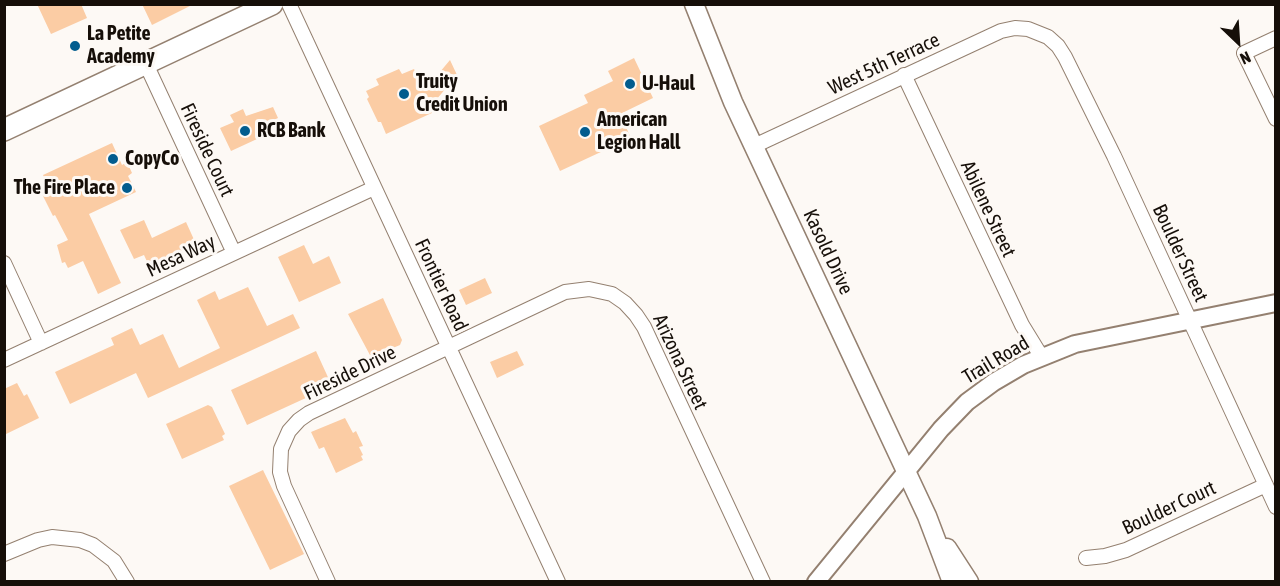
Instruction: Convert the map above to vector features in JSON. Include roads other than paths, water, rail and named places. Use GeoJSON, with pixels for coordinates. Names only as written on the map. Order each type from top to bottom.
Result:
{"type":"FeatureCollection","features":[{"type":"Feature","properties":{"kind":"main road"},"geometry":{"type":"LineString","coordinates":[[4,130],[272,4]]}},
{"type":"Feature","properties":{"kind":"main road","name":"Kasold Drive"},"geometry":{"type":"LineString","coordinates":[[694,4],[733,102],[907,472],[927,516],[952,582]]}},
{"type":"Feature","properties":{"kind":"main road","name":"Kasold Drive"},"geometry":{"type":"LineString","coordinates":[[927,516],[969,582]]}},
{"type":"Feature","properties":{"kind":"street","name":"Frontier Road"},"geometry":{"type":"LineString","coordinates":[[289,4],[558,582]]}},
{"type":"Feature","properties":{"kind":"street","name":"West 5th Terrace"},"geometry":{"type":"LineString","coordinates":[[754,146],[1001,31],[1014,28],[1032,30]]}},
{"type":"Feature","properties":{"kind":"street","name":"Boulder Street"},"geometry":{"type":"LineString","coordinates":[[1032,30],[1048,37],[1065,57],[1275,507]]}},
{"type":"Feature","properties":{"kind":"street"},"geometry":{"type":"LineString","coordinates":[[1275,38],[1244,52],[1275,119]]}},
{"type":"Feature","properties":{"kind":"street","name":"Fireside Court"},"geometry":{"type":"LineString","coordinates":[[146,64],[234,253]]}},
{"type":"Feature","properties":{"kind":"street","name":"Abilene Street"},"geometry":{"type":"LineString","coordinates":[[904,75],[1022,325],[1041,356]]}},
{"type":"Feature","properties":{"kind":"street","name":"Mesa Way"},"geometry":{"type":"LineString","coordinates":[[4,360],[374,188]]}},
{"type":"Feature","properties":{"kind":"street"},"geometry":{"type":"LineString","coordinates":[[4,263],[41,343]]}},
{"type":"Feature","properties":{"kind":"street","name":"Arizona Street"},"geometry":{"type":"LineString","coordinates":[[449,347],[565,292],[600,291],[612,294],[626,303],[644,327],[763,582]]}},
{"type":"Feature","properties":{"kind":"street","name":"Trail Road"},"geometry":{"type":"LineString","coordinates":[[816,582],[941,429],[967,402],[994,382],[1041,356],[1075,344],[1275,303]]}},
{"type":"Feature","properties":{"kind":"street","name":"Fireside Drive"},"geometry":{"type":"LineString","coordinates":[[328,582],[284,486],[279,458],[284,440],[299,420],[309,413],[449,347]]}},
{"type":"Feature","properties":{"kind":"street","name":"Boulder Court"},"geometry":{"type":"LineString","coordinates":[[1086,558],[1126,550],[1266,485]]}},
{"type":"Feature","properties":{"kind":"street"},"geometry":{"type":"LineString","coordinates":[[4,554],[21,546],[52,537],[80,540],[93,545],[109,557],[127,582]]}},
{"type":"Feature","properties":{"kind":"place","name":"La Petite Academy"},"geometry":{"type":"Point","coordinates":[75,46]}},
{"type":"Feature","properties":{"kind":"place","name":"U-Haul"},"geometry":{"type":"Point","coordinates":[630,84]}},
{"type":"Feature","properties":{"kind":"place","name":"Truity Credit Union"},"geometry":{"type":"Point","coordinates":[404,94]}},
{"type":"Feature","properties":{"kind":"place","name":"RCB Bank"},"geometry":{"type":"Point","coordinates":[245,131]}},
{"type":"Feature","properties":{"kind":"place","name":"American Legion Hall"},"geometry":{"type":"Point","coordinates":[585,132]}},
{"type":"Feature","properties":{"kind":"place","name":"CopyCo"},"geometry":{"type":"Point","coordinates":[113,159]}},
{"type":"Feature","properties":{"kind":"place","name":"The Fire Place"},"geometry":{"type":"Point","coordinates":[127,188]}}]}
